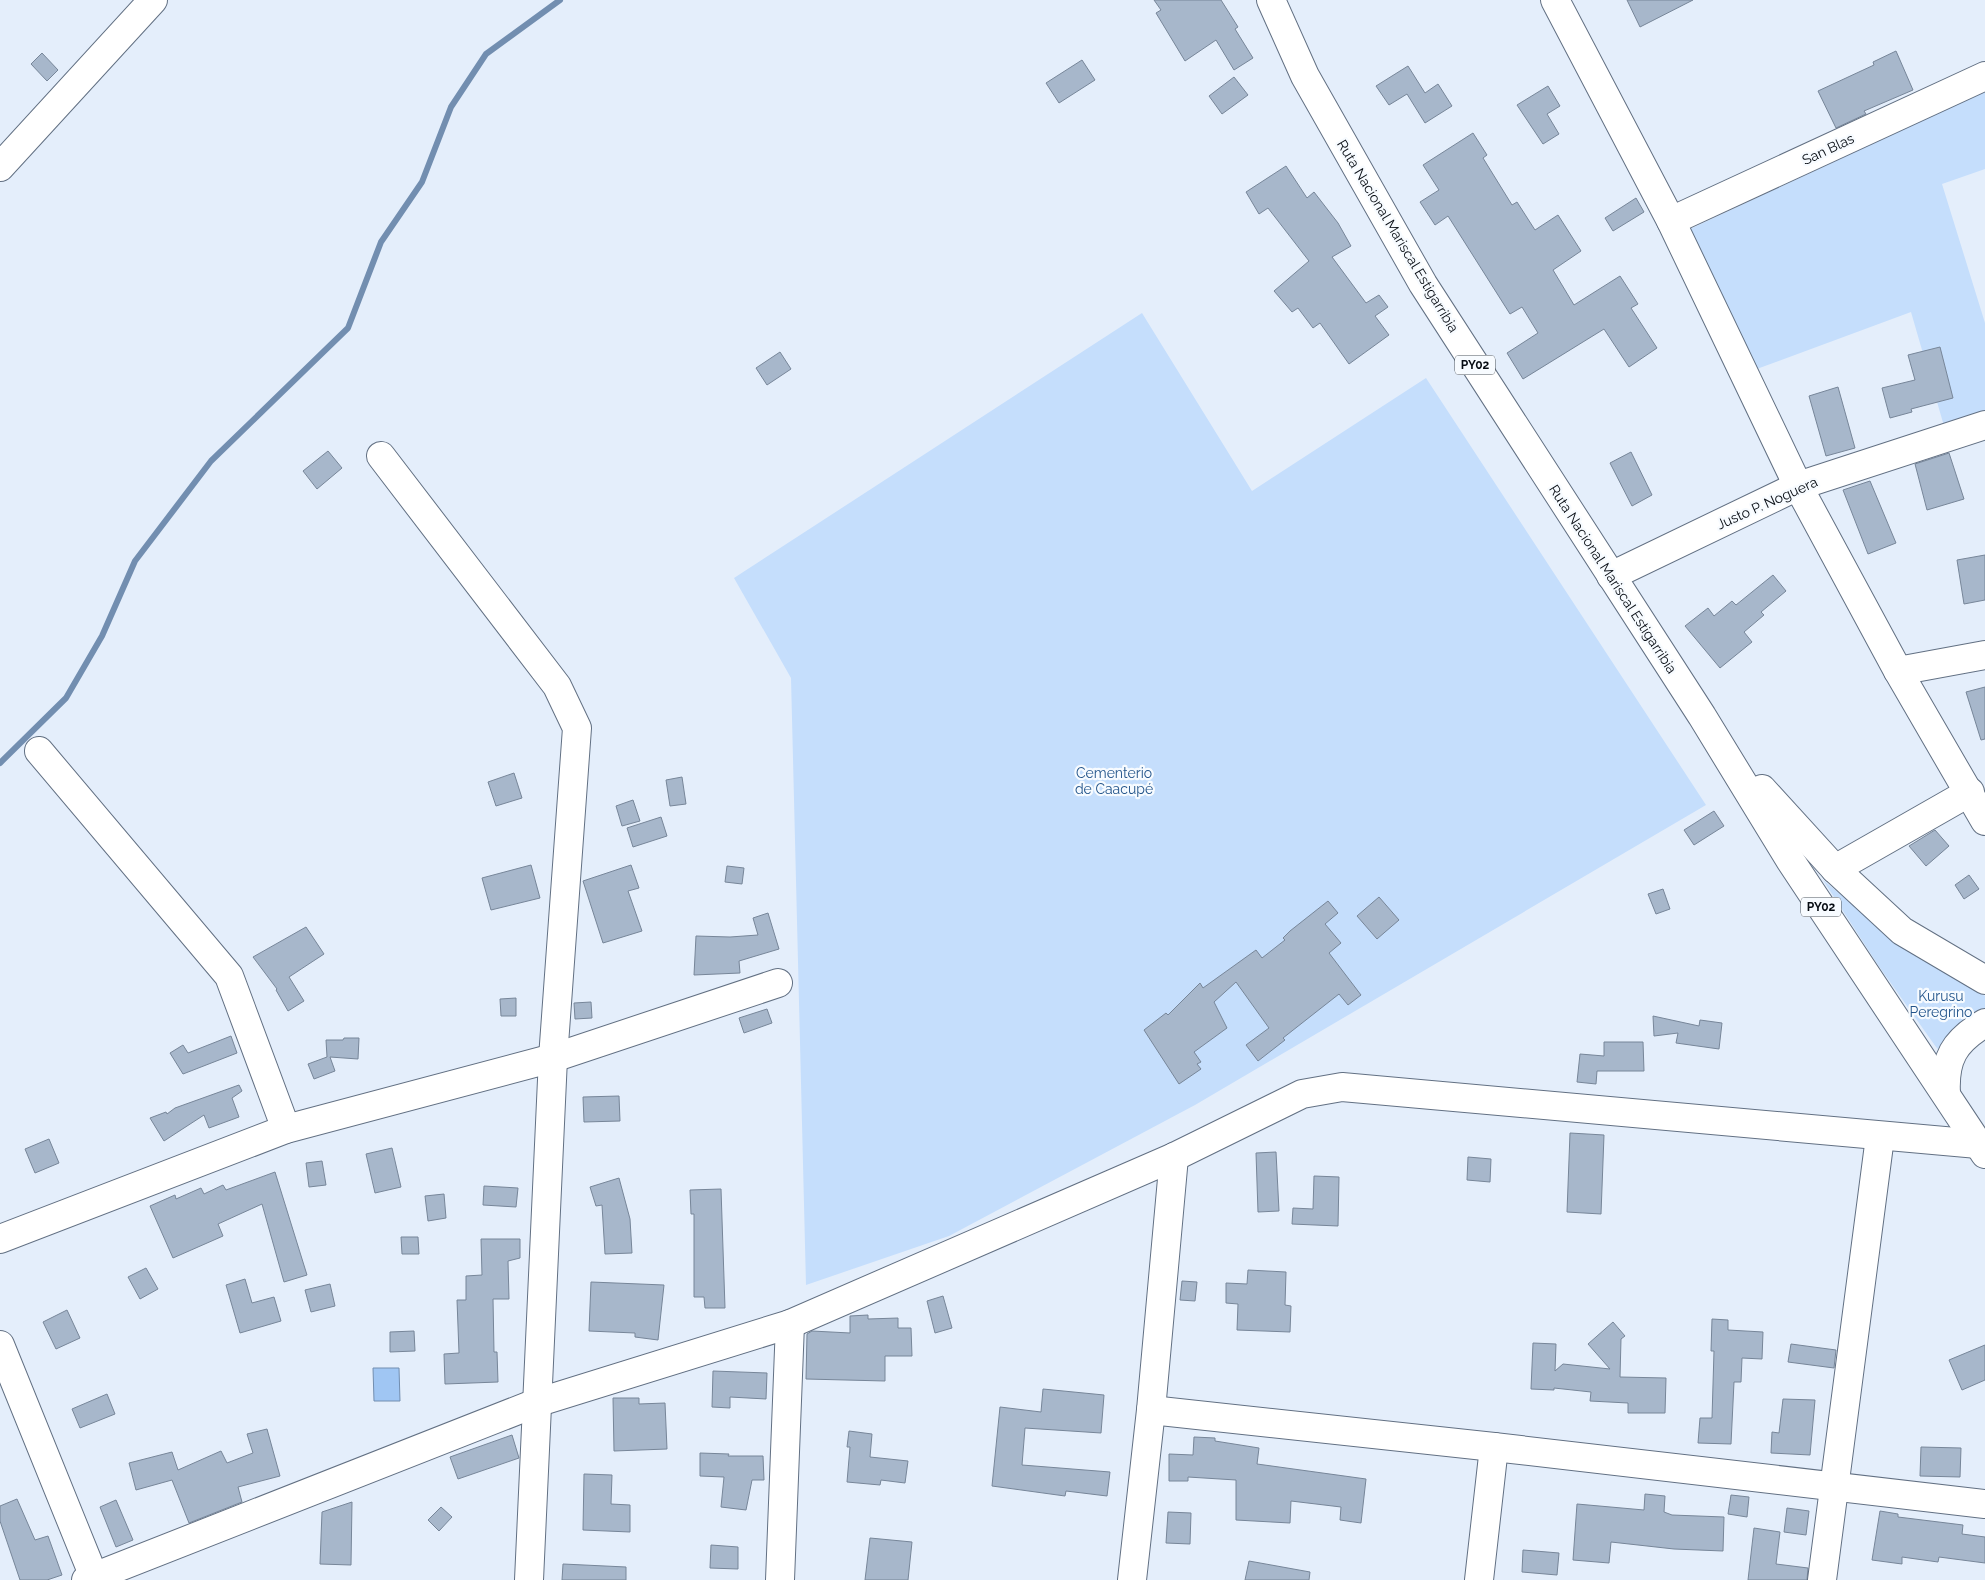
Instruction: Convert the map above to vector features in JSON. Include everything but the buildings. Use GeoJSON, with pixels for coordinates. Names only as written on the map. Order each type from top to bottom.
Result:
{"type":"FeatureCollection","features":[{"type":"Feature","properties":{"kind":"street","name":"Ruta Nacional Mariscal Estigarribia"},"geometry":{"type":"LineString","coordinates":[[1271,0],[1305,76],[1423,284],[1702,716],[1790,860],[1946,1094]]}},
{"type":"Feature","properties":{"kind":"street"},"geometry":{"type":"LineString","coordinates":[[1555,0],[1671,221],[1798,486],[1898,671],[1970,792],[1985,821]]}},
{"type":"Feature","properties":{"kind":"street"},"geometry":{"type":"LineString","coordinates":[[0,167],[139,5]]}},
{"type":"Feature","properties":{"kind":"street","name":"San Blas"},"geometry":{"type":"LineString","coordinates":[[1671,221],[1985,76]]}},
{"type":"Feature","properties":{"kind":"street","name":"Justo P. Noguera"},"geometry":{"type":"LineString","coordinates":[[1611,576],[1798,486],[1985,425]]}},
{"type":"Feature","properties":{"kind":"street"},"geometry":{"type":"LineString","coordinates":[[381,456],[557,686],[577,728],[552,1058],[530,1580]]}},
{"type":"Feature","properties":{"kind":"street"},"geometry":{"type":"LineString","coordinates":[[1898,671],[1985,655]]}},
{"type":"Feature","properties":{"kind":"street","name":"Ruta Nacional Mariscal Estigarribia"},"geometry":{"type":"LineString","coordinates":[[1702,716],[1782,813],[1835,870],[1902,931],[1985,980]]}},
{"type":"Feature","properties":{"kind":"street"},"geometry":{"type":"LineString","coordinates":[[39,751],[229,976],[286,1129]]}},
{"type":"Feature","properties":{"kind":"street"},"geometry":{"type":"LineString","coordinates":[[1835,870],[1970,792]]}},
{"type":"Feature","properties":{"kind":"street"},"geometry":{"type":"LineString","coordinates":[[0,1239],[286,1129],[552,1058],[778,982]]}},
{"type":"Feature","properties":{"kind":"street"},"geometry":{"type":"LineString","coordinates":[[1946,1094],[1948,1061],[1957,1046],[1985,1023]]}},
{"type":"Feature","properties":{"kind":"street"},"geometry":{"type":"LineString","coordinates":[[0,1345],[90,1578],[536,1403],[790,1324],[1174,1156],[1302,1094],[1342,1087],[1880,1136],[1982,1149]]}},
{"type":"Feature","properties":{"kind":"street","name":"PY02"},"geometry":{"type":"LineString","coordinates":[[1946,1094],[1982,1149]]}},
{"type":"Feature","properties":{"kind":"street"},"geometry":{"type":"LineString","coordinates":[[1822,1580],[1836,1487],[1880,1136]]}},
{"type":"Feature","properties":{"kind":"street"},"geometry":{"type":"LineString","coordinates":[[1132,1580],[1151,1410],[1174,1156]]}},
{"type":"Feature","properties":{"kind":"street"},"geometry":{"type":"LineString","coordinates":[[780,1580],[790,1324]]}},
{"type":"Feature","properties":{"kind":"street"},"geometry":{"type":"LineString","coordinates":[[1151,1410],[1494,1447],[1985,1504]]}},
{"type":"Feature","properties":{"kind":"street"},"geometry":{"type":"LineString","coordinates":[[1479,1580],[1494,1447]]}},
{"type":"Feature","properties":{"kind":"green space"},"geometry":{"type":"Polygon","coordinates":[[[1985,91],[1985,169],[1942,184],[1985,323],[1985,411],[1944,426],[1911,312],[1754,370],[1688,230],[1985,91]]]}},
{"type":"Feature","properties":{"kind":"green space","name":"Cementerio de Caacupé"},"geometry":{"type":"Polygon","coordinates":[[[1142,313],[1252,491],[1426,378],[1706,805],[1195,1105],[949,1236],[806,1285],[791,678],[734,578],[1142,313]]]}},
{"type":"Feature","properties":{"kind":"green space","name":"Kurusu Peregrino"},"geometry":{"type":"Polygon","coordinates":[[[1823,880],[1899,943],[1985,996],[1985,1011],[1938,1049],[1878,965],[1823,880]]]}},
{"type":"Feature","properties":{"kind":"shaded area"},"geometry":{"type":"Polygon","coordinates":[[[373,1368],[399,1368],[400,1401],[374,1401],[373,1368]]]}},
{"type":"Feature","properties":{"kind":"waterway"},"geometry":{"type":"LineString","coordinates":[[0,763],[66,698],[102,636],[135,561],[211,461],[348,328],[381,242],[422,182],[451,107],[486,54],[560,0]]}}]}
